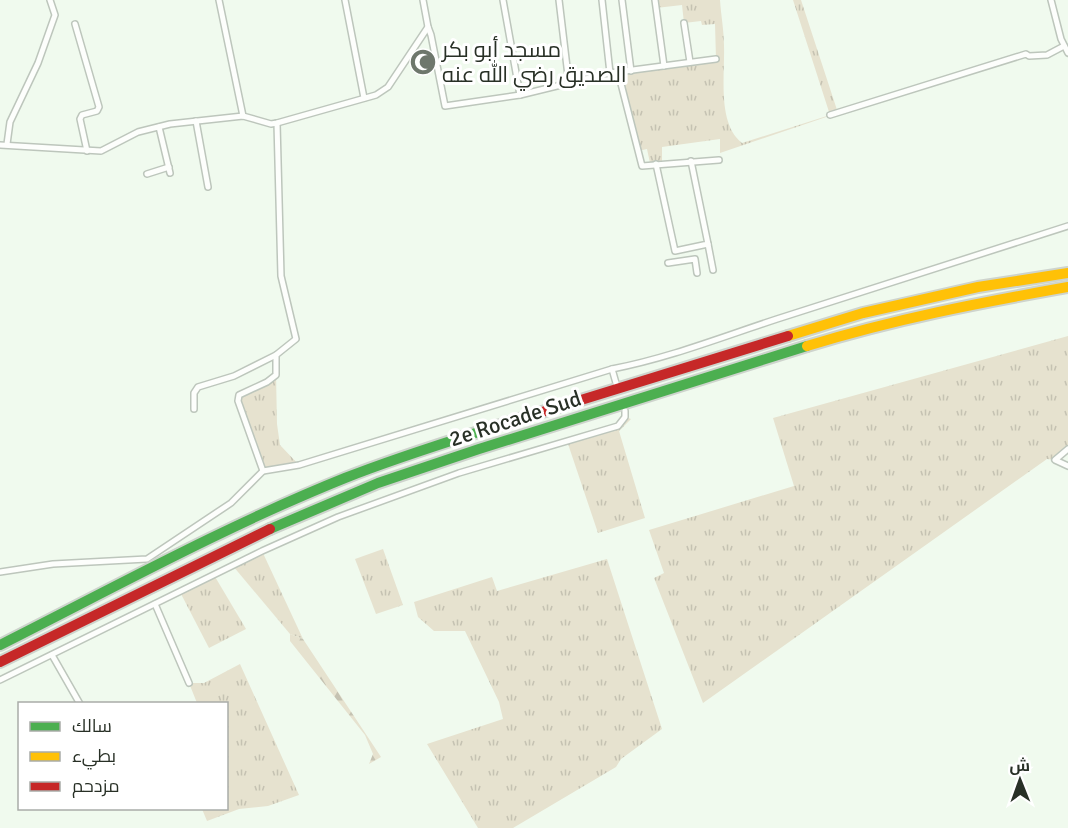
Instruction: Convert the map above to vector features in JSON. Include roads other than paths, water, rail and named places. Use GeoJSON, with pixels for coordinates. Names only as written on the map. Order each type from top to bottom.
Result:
{"type":"FeatureCollection","features":[{"type":"Feature","properties":{"kind":"highway","name":"2e Rocade Sud"},"geometry":{"type":"LineString","coordinates":[[0,645],[281,506],[343,479],[417,452],[853,316],[978,287],[1068,273]]}},
{"type":"Feature","properties":{"kind":"highway","name":"2e Rocade Sud"},"geometry":{"type":"LineString","coordinates":[[0,662],[286,521],[378,483],[512,438],[869,327],[964,305],[1068,287]]}},
{"type":"Feature","properties":{"kind":"street"},"geometry":{"type":"LineString","coordinates":[[7,144],[10,122],[39,63],[55,15],[50,0]]}},
{"type":"Feature","properties":{"kind":"street"},"geometry":{"type":"LineString","coordinates":[[219,0],[243,116]]}},
{"type":"Feature","properties":{"kind":"street"},"geometry":{"type":"LineString","coordinates":[[345,0],[364,98]]}},
{"type":"Feature","properties":{"kind":"street"},"geometry":{"type":"LineString","coordinates":[[423,0],[428,27],[432,34],[445,106],[520,94],[610,73],[716,59]]}},
{"type":"Feature","properties":{"kind":"street"},"geometry":{"type":"LineString","coordinates":[[503,0],[520,94]]}},
{"type":"Feature","properties":{"kind":"street"},"geometry":{"type":"LineString","coordinates":[[559,0],[569,84]]}},
{"type":"Feature","properties":{"kind":"street"},"geometry":{"type":"LineString","coordinates":[[602,0],[610,73]]}},
{"type":"Feature","properties":{"kind":"street"},"geometry":{"type":"LineString","coordinates":[[622,0],[631,70]]}},
{"type":"Feature","properties":{"kind":"street"},"geometry":{"type":"LineString","coordinates":[[655,0],[664,66]]}},
{"type":"Feature","properties":{"kind":"street"},"geometry":{"type":"LineString","coordinates":[[1051,0],[1068,53]]}},
{"type":"Feature","properties":{"kind":"street"},"geometry":{"type":"LineString","coordinates":[[684,23],[690,62]]}},
{"type":"Feature","properties":{"kind":"street"},"geometry":{"type":"LineString","coordinates":[[75,24],[99,107],[97,111],[82,115],[80,119],[87,151]]}},
{"type":"Feature","properties":{"kind":"street"},"geometry":{"type":"LineString","coordinates":[[0,145],[101,152],[138,132],[159,127],[243,116],[271,124],[277,123],[376,95],[388,87],[428,27]]}},
{"type":"Feature","properties":{"kind":"street"},"geometry":{"type":"LineString","coordinates":[[830,115],[1026,54],[1029,56],[1047,55],[1064,46]]}},
{"type":"Feature","properties":{"kind":"street"},"geometry":{"type":"LineString","coordinates":[[618,72],[642,166],[718,160]]}},
{"type":"Feature","properties":{"kind":"street"},"geometry":{"type":"LineString","coordinates":[[196,121],[208,187]]}},
{"type":"Feature","properties":{"kind":"street"},"geometry":{"type":"LineString","coordinates":[[194,409],[194,393],[198,387],[234,376],[276,355],[296,339],[280,276],[277,123]]}},
{"type":"Feature","properties":{"kind":"street"},"geometry":{"type":"LineString","coordinates":[[147,174],[169,170],[159,127]]}},
{"type":"Feature","properties":{"kind":"street"},"geometry":{"type":"LineString","coordinates":[[691,161],[713,270]]}},
{"type":"Feature","properties":{"kind":"street"},"geometry":{"type":"LineString","coordinates":[[656,164],[675,251],[708,244]]}},
{"type":"Feature","properties":{"kind":"street"},"geometry":{"type":"LineString","coordinates":[[0,572],[53,564],[147,559],[231,503],[263,471],[299,465],[612,369],[643,363],[707,344],[762,324],[1068,226]]}},
{"type":"Feature","properties":{"kind":"street"},"geometry":{"type":"LineString","coordinates":[[678,250],[680,261]]}},
{"type":"Feature","properties":{"kind":"street"},"geometry":{"type":"LineString","coordinates":[[668,263],[695,259],[697,273]]}},
{"type":"Feature","properties":{"kind":"street"},"geometry":{"type":"LineString","coordinates":[[263,471],[238,401],[239,395],[267,382],[276,375],[276,355]]}},
{"type":"Feature","properties":{"kind":"street"},"geometry":{"type":"LineString","coordinates":[[612,369],[616,383]]}},
{"type":"Feature","properties":{"kind":"street"},"geometry":{"type":"LineString","coordinates":[[0,680],[338,516],[459,473],[618,426],[625,417],[625,411]]}},
{"type":"Feature","properties":{"kind":"street"},"geometry":{"type":"LineString","coordinates":[[1068,449],[1055,460],[1068,466]]}},
{"type":"Feature","properties":{"kind":"street"},"geometry":{"type":"LineString","coordinates":[[155,604],[189,683]]}},
{"type":"Feature","properties":{"kind":"street"},"geometry":{"type":"LineString","coordinates":[[52,655],[79,702]]}},
{"type":"Feature","properties":{"kind":"place","name":"مسجد أبو بكر الصديق رضي الله عنه"},"geometry":{"type":"Point","coordinates":[423,62]}}]}
